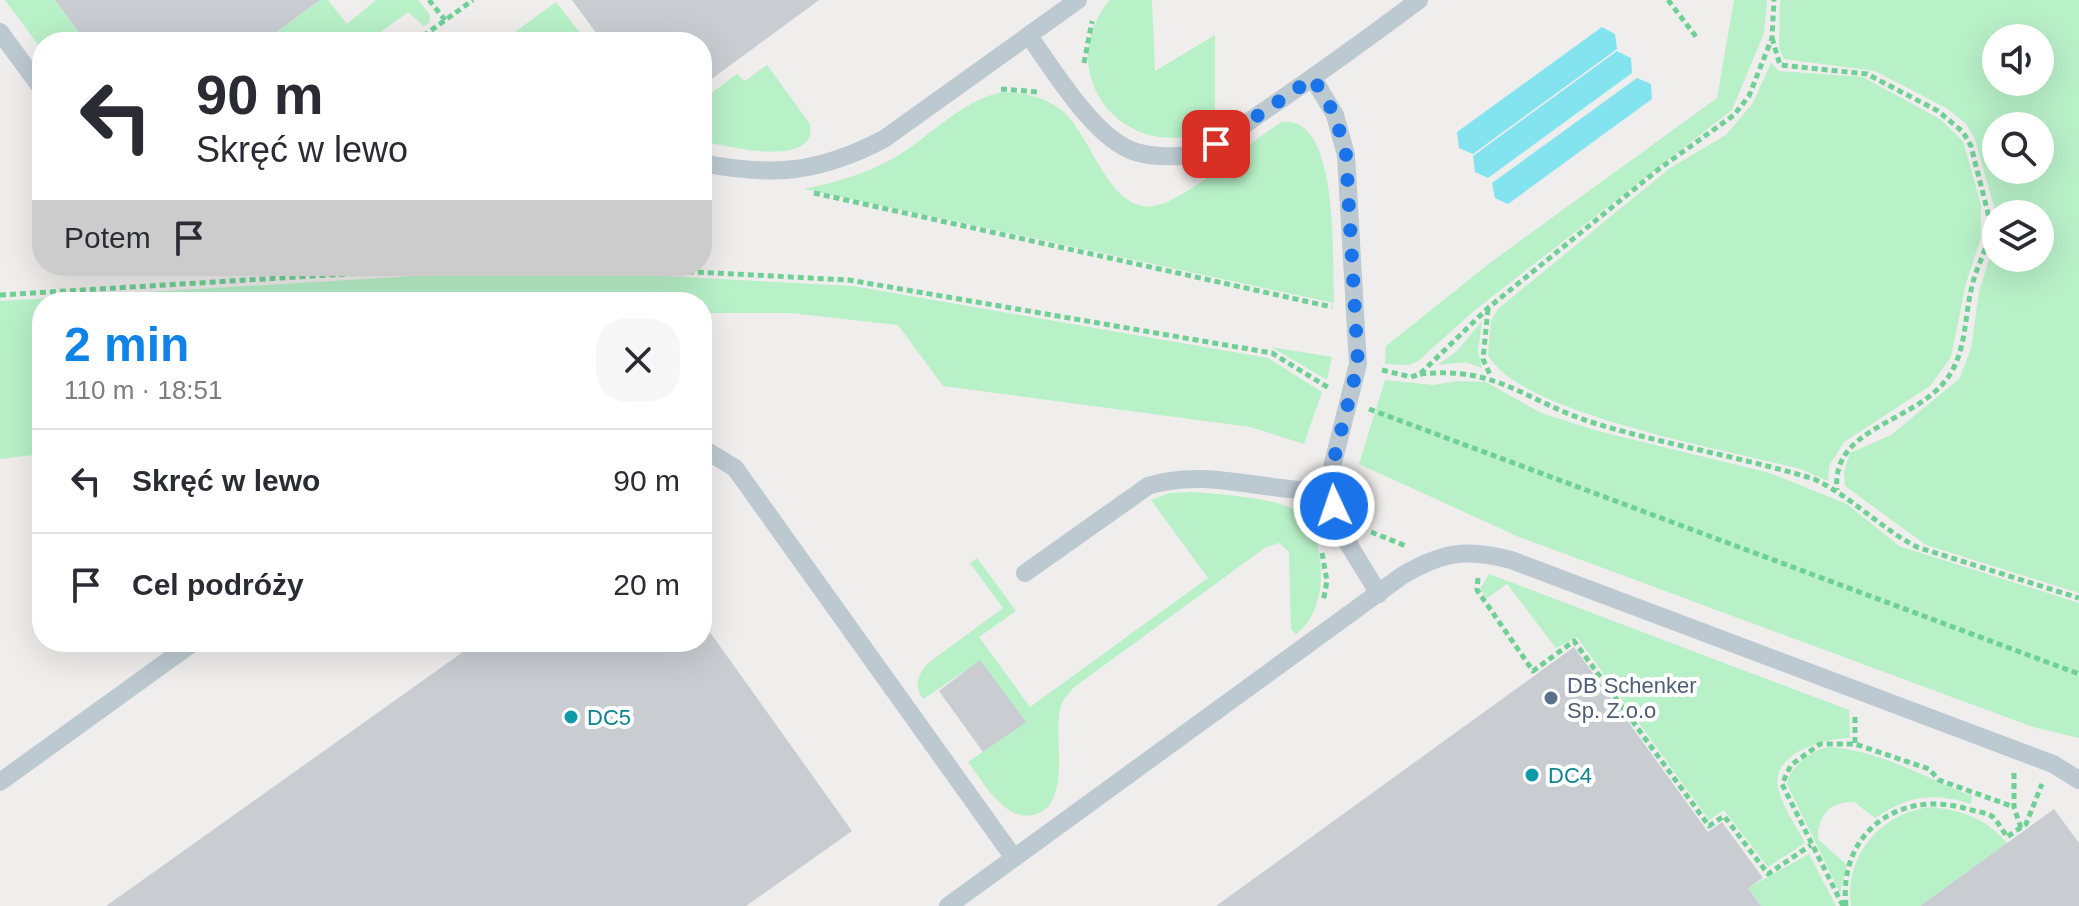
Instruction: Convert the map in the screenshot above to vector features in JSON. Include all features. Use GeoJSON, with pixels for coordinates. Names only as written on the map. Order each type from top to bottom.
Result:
{"type":"FeatureCollection","features":[{"type":"Feature","properties":{"kind":"lane"},"geometry":{"type":"LineString","coordinates":[[712,165],[766,173],[819,166],[854,154],[884,139],[1078,0]]}},
{"type":"Feature","properties":{"kind":"lane"},"geometry":{"type":"LineString","coordinates":[[1029,36],[1093,122],[1135,152],[1194,154],[1216,144],[1313,78],[1419,0]]}},
{"type":"Feature","properties":{"kind":"lane"},"geometry":{"type":"LineString","coordinates":[[0,32],[32,75]]}},
{"type":"Feature","properties":{"kind":"lane"},"geometry":{"type":"LineString","coordinates":[[1313,78],[1335,115],[1346,155],[1358,364],[1332,467],[1335,522],[1379,594]]}},
{"type":"Feature","properties":{"kind":"lane"},"geometry":{"type":"LineString","coordinates":[[712,454],[735,468],[1014,858]]}},
{"type":"Feature","properties":{"kind":"lane"},"geometry":{"type":"LineString","coordinates":[[1025,573],[1148,486],[1159,482],[1204,479],[1306,492],[1332,490]]}},
{"type":"Feature","properties":{"kind":"lane"},"geometry":{"type":"LineString","coordinates":[[948,906],[1379,594],[1428,561],[1454,553],[1491,555],[2038,758],[2079,780]]}},
{"type":"Feature","properties":{"kind":"lane"},"geometry":{"type":"LineString","coordinates":[[0,782],[180,652]]}},
{"type":"Feature","properties":{"kind":"path"},"geometry":{"type":"LineString","coordinates":[[429,0],[445,20]]}},
{"type":"Feature","properties":{"kind":"path"},"geometry":{"type":"LineString","coordinates":[[429,32],[473,0]]}},
{"type":"Feature","properties":{"kind":"path"},"geometry":{"type":"LineString","coordinates":[[1668,0],[1697,38]]}},
{"type":"Feature","properties":{"kind":"path"},"geometry":{"type":"LineString","coordinates":[[1420,374],[1488,308],[1659,169],[1734,115],[1749,96],[1772,38],[1774,0]]}},
{"type":"Feature","properties":{"kind":"path"},"geometry":{"type":"LineString","coordinates":[[1084,63],[1088,31],[1096,12]]}},
{"type":"Feature","properties":{"kind":"path"},"geometry":{"type":"LineString","coordinates":[[1772,38],[1780,65],[1867,74],[1938,111],[1963,132],[1971,146],[1990,221],[1990,232],[1971,288],[1963,345],[1953,368],[1925,399],[1847,448],[1837,467],[1837,491]]}},
{"type":"Feature","properties":{"kind":"path"},"geometry":{"type":"LineString","coordinates":[[809,191],[1337,308]]}},
{"type":"Feature","properties":{"kind":"path"},"geometry":{"type":"LineString","coordinates":[[49,292],[313,276]]}},
{"type":"Feature","properties":{"kind":"path"},"geometry":{"type":"LineString","coordinates":[[0,295],[32,293]]}},
{"type":"Feature","properties":{"kind":"path"},"geometry":{"type":"LineString","coordinates":[[1488,308],[1483,359],[1491,377]]}},
{"type":"Feature","properties":{"kind":"path"},"geometry":{"type":"LineString","coordinates":[[1401,375],[1448,371],[1491,377],[1541,403],[1595,423],[1801,475],[1837,491],[1898,537],[1917,547],[2079,598]]}},
{"type":"Feature","properties":{"kind":"path"},"geometry":{"type":"LineString","coordinates":[[1327,403],[1333,381]]}},
{"type":"Feature","properties":{"kind":"path"},"geometry":{"type":"LineString","coordinates":[[1321,550],[1327,581],[1321,609]]}},
{"type":"Feature","properties":{"kind":"path"},"geometry":{"type":"LineString","coordinates":[[1486,570],[1478,575],[1477,590],[1533,671],[1574,641],[1709,826],[1724,816],[1768,874],[1811,845]]}},
{"type":"Feature","properties":{"kind":"path"},"geometry":{"type":"LineString","coordinates":[[1855,709],[1855,744]]}},
{"type":"Feature","properties":{"kind":"path"},"geometry":{"type":"LineString","coordinates":[[1844,906],[1785,796],[1782,784],[1791,765],[1820,744],[1855,744],[1929,769],[1939,780],[2014,807]]}},
{"type":"Feature","properties":{"kind":"path"},"geometry":{"type":"LineString","coordinates":[[2014,769],[2014,807],[2021,828]]}},
{"type":"Feature","properties":{"kind":"path"},"geometry":{"type":"LineString","coordinates":[[1844,906],[1853,857],[1865,835],[1890,813],[1938,801],[1992,816],[2007,837],[2026,824],[2044,779]]}},
{"type":"Feature","properties":{"kind":"green space"},"geometry":{"type":"Polygon","coordinates":[[[5,0],[55,0],[79,32],[32,32],[32,36],[5,0]]]}},
{"type":"Feature","properties":{"kind":"green space"},"geometry":{"type":"Polygon","coordinates":[[[320,0],[328,0],[347,24],[376,0],[418,0],[430,15],[429,23],[424,26],[408,12],[381,32],[277,32],[320,0]]]}},
{"type":"Feature","properties":{"kind":"green space"},"geometry":{"type":"Polygon","coordinates":[[[1110,0],[1152,0],[1155,71],[1215,35],[1215,126],[1184,137],[1154,136],[1128,126],[1107,108],[1093,85],[1088,57],[1093,29],[1110,0]]]}},
{"type":"Feature","properties":{"kind":"green space"},"geometry":{"type":"Polygon","coordinates":[[[1734,0],[1767,0],[1764,33],[1732,110],[1475,310],[1418,361],[1409,365],[1385,364],[1386,346],[1491,262],[1717,98],[1734,0]]]}},
{"type":"Feature","properties":{"kind":"green space"},"geometry":{"type":"Polygon","coordinates":[[[1780,0],[2079,0],[2079,593],[1926,545],[1845,486],[1844,472],[1850,453],[1891,435],[1959,379],[1971,349],[1979,291],[1985,272],[2054,272],[2054,200],[1992,200],[1988,184],[2054,184],[2054,112],[1982,112],[1982,164],[1975,139],[1966,124],[1948,109],[1875,71],[1784,59],[1779,47],[1780,0]]]}},
{"type":"Feature","properties":{"kind":"green space"},"geometry":{"type":"Polygon","coordinates":[[[556,2],[579,32],[515,32],[556,2]]]}},
{"type":"Feature","properties":{"kind":"green space"},"geometry":{"type":"Polygon","coordinates":[[[1771,63],[1779,71],[1863,77],[1940,119],[1963,141],[1981,205],[1981,238],[1966,283],[1951,357],[1930,386],[1844,442],[1829,466],[1828,481],[1801,469],[1681,441],[1582,412],[1540,395],[1507,376],[1488,355],[1491,321],[1498,309],[1670,168],[1726,135],[1753,103],[1771,63]]]}},
{"type":"Feature","properties":{"kind":"green space"},"geometry":{"type":"Polygon","coordinates":[[[767,65],[810,124],[809,138],[800,147],[768,152],[712,143],[712,93],[737,74],[745,81],[767,65]]]}},
{"type":"Feature","properties":{"kind":"green space"},"geometry":{"type":"Polygon","coordinates":[[[1002,92],[1032,96],[1060,109],[1119,192],[1133,203],[1150,206],[1186,192],[1282,122],[1301,126],[1315,142],[1324,166],[1332,227],[1334,303],[804,189],[882,164],[972,104],[1002,92]]]}},
{"type":"Feature","properties":{"kind":"green space"},"geometry":{"type":"Polygon","coordinates":[[[413,276],[662,276],[853,286],[1268,358],[1322,392],[1304,444],[1250,427],[943,386],[898,325],[790,313],[712,313],[712,292],[149,292],[413,276]]]}},
{"type":"Feature","properties":{"kind":"green space"},"geometry":{"type":"Polygon","coordinates":[[[32,299],[32,455],[0,459],[0,301],[32,299]]]}},
{"type":"Feature","properties":{"kind":"green space"},"geometry":{"type":"Polygon","coordinates":[[[1482,321],[1478,351],[1482,368],[1465,362],[1438,365],[1458,350],[1482,321]]]}},
{"type":"Feature","properties":{"kind":"green space"},"geometry":{"type":"Polygon","coordinates":[[[1271,347],[1332,357],[1327,380],[1271,347]]]}},
{"type":"Feature","properties":{"kind":"green space"},"geometry":{"type":"Polygon","coordinates":[[[1385,380],[1433,385],[1458,381],[1486,382],[1541,413],[1598,431],[1770,473],[1847,504],[1899,546],[2079,603],[2079,738],[2033,727],[1519,537],[1359,464],[1385,380]]]}},
{"type":"Feature","properties":{"kind":"green space"},"geometry":{"type":"Polygon","coordinates":[[[1191,492],[1269,501],[1291,508],[1303,517],[1312,531],[1321,568],[1316,607],[1308,622],[1296,634],[1291,629],[1289,552],[1279,543],[1266,547],[1073,688],[1063,701],[1059,715],[1058,783],[1054,798],[1045,809],[1032,815],[1012,812],[995,798],[968,762],[1025,722],[980,661],[923,699],[918,685],[927,664],[1003,608],[970,563],[977,558],[1016,611],[979,637],[1030,707],[1208,578],[1151,500],[1169,493],[1191,492]]]}},
{"type":"Feature","properties":{"kind":"green space"},"geometry":{"type":"Polygon","coordinates":[[[1489,574],[1849,710],[1850,738],[1813,745],[1789,758],[1781,767],[1779,791],[1805,843],[1768,867],[1724,810],[1709,820],[1577,637],[1556,648],[1507,584],[1487,598],[1480,589],[1489,574]]]}},
{"type":"Feature","properties":{"kind":"green space"},"geometry":{"type":"Polygon","coordinates":[[[1828,747],[1866,753],[1902,766],[1972,796],[1971,804],[1945,798],[1921,798],[1875,818],[1854,802],[1832,807],[1820,823],[1818,839],[1847,865],[1840,893],[1787,784],[1802,760],[1828,747]]]}},
{"type":"Feature","properties":{"kind":"green space"},"geometry":{"type":"Polygon","coordinates":[[[1931,807],[1973,817],[2007,843],[1920,906],[1851,906],[1850,887],[1854,870],[1870,839],[1897,817],[1931,807]]]}},
{"type":"Feature","properties":{"kind":"green space"},"geometry":{"type":"Polygon","coordinates":[[[1809,854],[1836,906],[1761,906],[1748,888],[1809,854]]]}},
{"type":"Feature","properties":{"kind":"water"},"geometry":{"type":"Polygon","coordinates":[[[1602,27],[1615,34],[1617,49],[1473,154],[1459,148],[1457,132],[1602,27]]]}},
{"type":"Feature","properties":{"kind":"water"},"geometry":{"type":"Polygon","coordinates":[[[1617,51],[1631,58],[1632,73],[1488,178],[1475,172],[1473,156],[1617,51]]]}},
{"type":"Feature","properties":{"kind":"water"},"geometry":{"type":"Polygon","coordinates":[[[1637,78],[1651,84],[1652,99],[1508,204],[1495,198],[1492,183],[1637,78]]]}},
{"type":"Feature","properties":{"kind":"building"},"geometry":{"type":"Polygon","coordinates":[[[55,0],[320,0],[277,32],[79,32],[55,0]]]}},
{"type":"Feature","properties":{"kind":"building"},"geometry":{"type":"Polygon","coordinates":[[[572,0],[819,0],[712,79],[712,32],[596,32],[572,0]]]}},
{"type":"Feature","properties":{"kind":"building","name":"DC5"},"geometry":{"type":"Polygon","coordinates":[[[712,635],[852,831],[746,906],[106,906],[463,652],[712,652],[712,635]]]}},
{"type":"Feature","properties":{"kind":"building","name":"DC4"},"geometry":{"type":"Polygon","coordinates":[[[1574,647],[1708,832],[1722,822],[1763,878],[1748,888],[1761,906],[1216,906],[1574,647]]]}},
{"type":"Feature","properties":{"kind":"building"},"geometry":{"type":"Polygon","coordinates":[[[980,660],[1026,722],[983,752],[939,691],[980,660]]]}},
{"type":"Feature","properties":{"kind":"building"},"geometry":{"type":"Polygon","coordinates":[[[2054,809],[2079,843],[2079,906],[1920,906],[2054,809]]]}},
{"type":"Feature","properties":{"kind":"place","name":"DB Schenker Sp. Z.o.o"},"geometry":{"type":"Point","coordinates":[1551,698]}},
{"type":"Feature","properties":{"kind":"place","name":"DC5"},"geometry":{"type":"Point","coordinates":[571,717]}},
{"type":"Feature","properties":{"kind":"place","name":"DC4"},"geometry":{"type":"Point","coordinates":[1532,775]}},
{"type":"Feature","properties":{"kind":"route"},"geometry":{"type":"LineString","coordinates":[[1216,144],[1313,78],[1342,132],[1346,155],[1358,364],[1332,467],[1334,506]]}}]}
